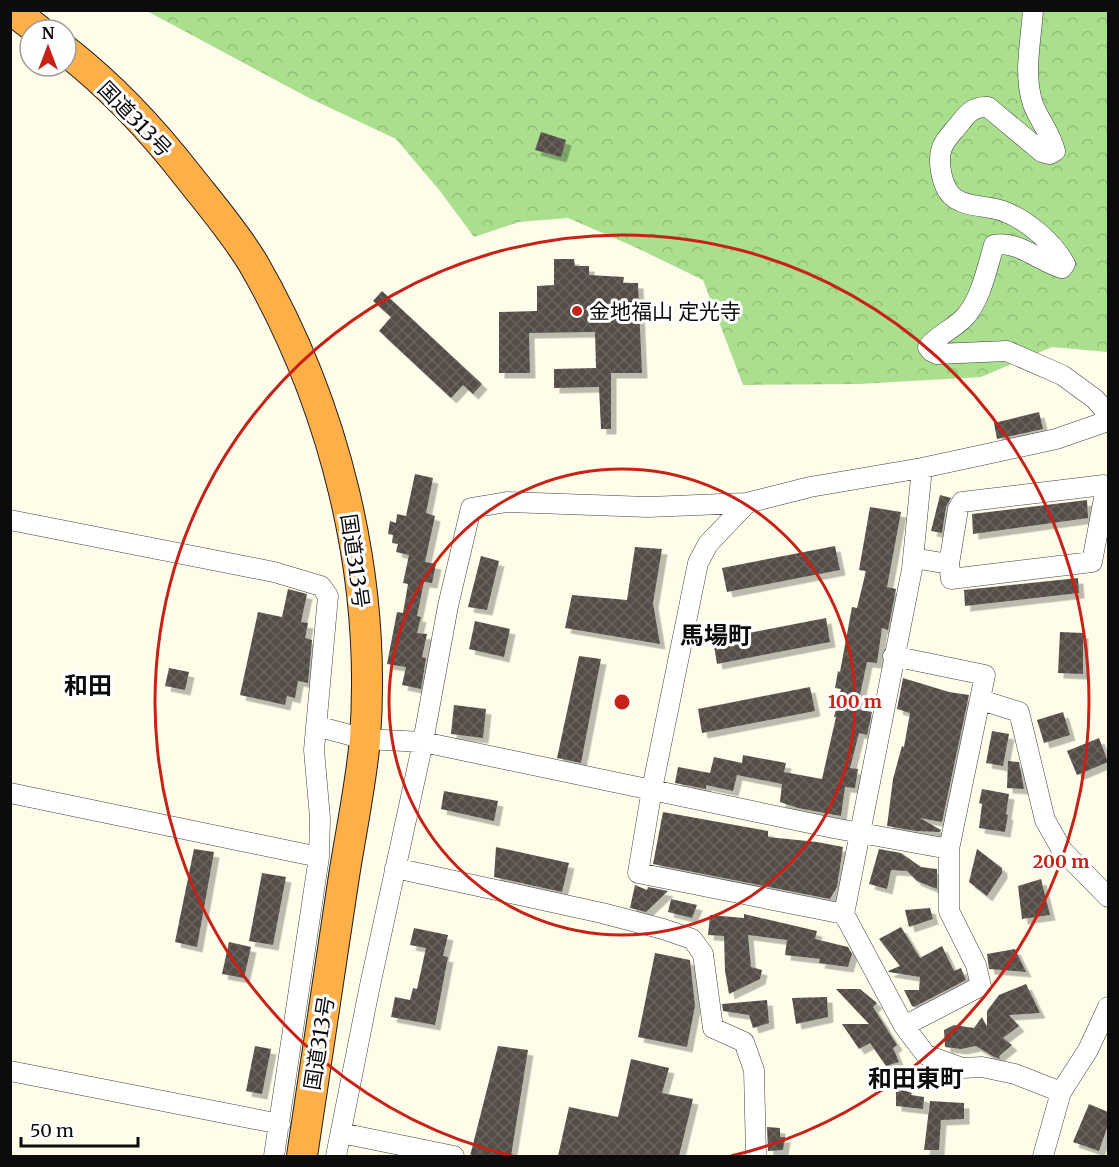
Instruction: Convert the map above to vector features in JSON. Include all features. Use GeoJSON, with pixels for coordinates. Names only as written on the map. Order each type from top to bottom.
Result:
{"type":"FeatureCollection","features":[{"type":"Feature","properties":{"kind":"highway","name":"国道313号"},"geometry":{"type":"LineString","coordinates":[[78,62],[155,135],[252,262],[291,338],[324,422],[349,510],[362,589],[365,643],[365,740],[302,1156]]}},
{"type":"Feature","properties":{"kind":"street"},"geometry":{"type":"LineString","coordinates":[[1033,10],[1028,86],[1055,151],[1050,154],[1042,153],[988,107],[980,107],[970,110],[946,140],[941,152],[942,177],[950,195],[960,201],[1003,211],[1023,223],[1057,250],[1065,264],[1062,268],[1016,247],[1002,243],[994,245],[971,309],[963,319],[935,339],[928,347],[937,354],[1007,351],[1062,375],[1095,399],[1108,414]]}},
{"type":"Feature","properties":{"kind":"street"},"geometry":{"type":"LineString","coordinates":[[336,1156],[423,742],[448,606],[471,508],[507,502],[648,507],[747,503],[831,483],[922,468],[1056,439],[1108,421]]}},
{"type":"Feature","properties":{"kind":"street"},"geometry":{"type":"LineString","coordinates":[[922,468],[913,558],[844,914],[904,1026],[926,1055],[962,1068],[982,1067],[1015,1074],[1061,1092]]}},
{"type":"Feature","properties":{"kind":"street"},"geometry":{"type":"LineString","coordinates":[[1104,485],[1104,498],[1092,562],[951,579],[949,564],[958,509],[962,501],[1104,485]]}},
{"type":"Feature","properties":{"kind":"street"},"geometry":{"type":"LineString","coordinates":[[747,503],[708,544],[698,563],[652,789],[638,873],[844,914]]}},
{"type":"Feature","properties":{"kind":"street"},"geometry":{"type":"LineString","coordinates":[[10,520],[274,572],[321,586],[328,596],[314,750],[320,818],[319,857],[274,1156]]}},
{"type":"Feature","properties":{"kind":"street"},"geometry":{"type":"LineString","coordinates":[[913,558],[949,564]]}},
{"type":"Feature","properties":{"kind":"street"},"geometry":{"type":"LineString","coordinates":[[893,656],[985,675],[949,849],[949,911],[976,965],[981,987],[904,1026]]}},
{"type":"Feature","properties":{"kind":"street"},"geometry":{"type":"LineString","coordinates":[[981,700],[1019,712],[1046,820],[1062,850],[1108,897]]}},
{"type":"Feature","properties":{"kind":"street"},"geometry":{"type":"LineString","coordinates":[[316,726],[365,740],[423,742],[860,833],[949,849]]}},
{"type":"Feature","properties":{"kind":"street"},"geometry":{"type":"LineString","coordinates":[[10,793],[319,857]]}},
{"type":"Feature","properties":{"kind":"street"},"geometry":{"type":"LineString","coordinates":[[395,868],[602,914],[663,929],[692,939],[703,954],[713,1028],[744,1042],[754,1070],[756,1156]]}},
{"type":"Feature","properties":{"kind":"street"},"geometry":{"type":"LineString","coordinates":[[1043,1156],[1061,1092],[1088,1050],[1108,1007]]}},
{"type":"Feature","properties":{"kind":"street"},"geometry":{"type":"LineString","coordinates":[[10,1071],[280,1124]]}},
{"type":"Feature","properties":{"kind":"street"},"geometry":{"type":"LineString","coordinates":[[341,1133],[454,1156]]}},
{"type":"Feature","properties":{"kind":"green space"},"geometry":{"type":"Polygon","coordinates":[[[147,11],[1108,11],[1108,352],[1052,347],[981,377],[859,384],[743,385],[703,280],[568,218],[519,222],[474,237],[440,191],[396,139],[309,98],[147,11]]]}},
{"type":"Feature","properties":{"kind":"building"},"geometry":{"type":"Polygon","coordinates":[[[541,132],[566,140],[561,157],[535,150],[541,132]]]}},
{"type":"Feature","properties":{"kind":"building"},"geometry":{"type":"Polygon","coordinates":[[[554,259],[574,259],[575,266],[589,266],[589,275],[624,277],[623,283],[638,283],[642,373],[611,373],[611,429],[601,429],[599,387],[554,388],[554,369],[596,368],[595,332],[529,333],[530,373],[499,373],[499,312],[537,311],[537,286],[554,285],[554,259]]]}},
{"type":"Feature","properties":{"kind":"building"},"geometry":{"type":"Polygon","coordinates":[[[382,291],[482,384],[473,394],[463,385],[451,398],[379,331],[391,317],[373,301],[382,291]]]}},
{"type":"Feature","properties":{"kind":"building"},"geometry":{"type":"Polygon","coordinates":[[[1039,412],[1043,429],[997,439],[994,423],[1039,412]]]}},
{"type":"Feature","properties":{"kind":"building"},"geometry":{"type":"Polygon","coordinates":[[[415,474],[433,478],[426,513],[435,516],[425,562],[436,564],[432,583],[424,582],[417,616],[421,617],[417,633],[427,634],[422,657],[426,658],[421,689],[402,685],[406,667],[387,664],[397,612],[403,613],[408,584],[403,583],[409,555],[396,552],[398,544],[392,543],[393,535],[388,534],[390,521],[396,523],[397,514],[406,516],[415,474]]]}},
{"type":"Feature","properties":{"kind":"building"},"geometry":{"type":"Polygon","coordinates":[[[940,495],[951,498],[946,507],[942,533],[931,531],[940,495]]]}},
{"type":"Feature","properties":{"kind":"building"},"geometry":{"type":"Polygon","coordinates":[[[1087,500],[1088,518],[973,534],[972,514],[1087,500]]]}},
{"type":"Feature","properties":{"kind":"building"},"geometry":{"type":"Polygon","coordinates":[[[870,507],[901,512],[887,587],[896,589],[888,630],[882,628],[877,663],[867,662],[857,709],[872,712],[867,735],[859,733],[850,768],[858,769],[855,788],[845,787],[841,816],[798,808],[780,802],[782,784],[737,775],[733,791],[706,785],[706,789],[675,783],[678,767],[710,773],[714,757],[742,763],[743,755],[786,763],[784,772],[822,779],[841,689],[835,688],[838,671],[840,672],[852,607],[857,608],[866,571],[859,570],[870,507]]]}},
{"type":"Feature","properties":{"kind":"building"},"geometry":{"type":"Polygon","coordinates":[[[835,546],[840,570],[727,592],[722,568],[835,546]]]}},
{"type":"Feature","properties":{"kind":"building"},"geometry":{"type":"Polygon","coordinates":[[[635,547],[662,549],[653,603],[660,644],[565,628],[572,595],[627,600],[635,547]]]}},
{"type":"Feature","properties":{"kind":"building"},"geometry":{"type":"Polygon","coordinates":[[[481,556],[499,561],[487,610],[468,607],[481,556]]]}},
{"type":"Feature","properties":{"kind":"building"},"geometry":{"type":"Polygon","coordinates":[[[1078,578],[1079,593],[965,606],[964,590],[1078,578]]]}},
{"type":"Feature","properties":{"kind":"building"},"geometry":{"type":"Polygon","coordinates":[[[288,589],[307,594],[301,622],[308,623],[305,638],[312,640],[308,683],[298,681],[295,698],[287,696],[285,705],[240,695],[258,612],[282,617],[288,589]]]}},
{"type":"Feature","properties":{"kind":"building"},"geometry":{"type":"Polygon","coordinates":[[[826,618],[830,642],[717,664],[713,640],[826,618]]]}},
{"type":"Feature","properties":{"kind":"building"},"geometry":{"type":"Polygon","coordinates":[[[475,621],[510,629],[504,657],[469,649],[475,621]]]}},
{"type":"Feature","properties":{"kind":"building"},"geometry":{"type":"Polygon","coordinates":[[[1060,632],[1083,633],[1083,674],[1058,673],[1060,632]]]}},
{"type":"Feature","properties":{"kind":"building"},"geometry":{"type":"Polygon","coordinates":[[[579,656],[601,659],[581,763],[557,758],[579,656]]]}},
{"type":"Feature","properties":{"kind":"building"},"geometry":{"type":"Polygon","coordinates":[[[169,668],[189,672],[185,690],[165,686],[169,668]]]}},
{"type":"Feature","properties":{"kind":"building"},"geometry":{"type":"Polygon","coordinates":[[[903,678],[949,692],[969,695],[942,822],[920,818],[941,830],[940,832],[887,826],[893,779],[902,746],[904,747],[910,713],[897,709],[903,678]]]}},
{"type":"Feature","properties":{"kind":"building"},"geometry":{"type":"Polygon","coordinates":[[[810,687],[815,711],[702,733],[698,709],[810,687]]]}},
{"type":"Feature","properties":{"kind":"building"},"geometry":{"type":"Polygon","coordinates":[[[454,705],[486,709],[483,738],[451,734],[454,705]]]}},
{"type":"Feature","properties":{"kind":"building"},"geometry":{"type":"Polygon","coordinates":[[[1063,712],[1070,735],[1044,743],[1037,720],[1063,712]]]}},
{"type":"Feature","properties":{"kind":"building"},"geometry":{"type":"Polygon","coordinates":[[[992,731],[1009,734],[1003,766],[986,763],[992,731]]]}},
{"type":"Feature","properties":{"kind":"building"},"geometry":{"type":"Polygon","coordinates":[[[1099,738],[1108,762],[1077,775],[1067,751],[1099,738]]]}},
{"type":"Feature","properties":{"kind":"building"},"geometry":{"type":"Polygon","coordinates":[[[1008,761],[1019,762],[1024,789],[1007,788],[1008,761]]]}},
{"type":"Feature","properties":{"kind":"building"},"geometry":{"type":"Polygon","coordinates":[[[982,789],[1009,794],[1005,832],[979,828],[982,804],[979,803],[982,789]]]}},
{"type":"Feature","properties":{"kind":"building"},"geometry":{"type":"Polygon","coordinates":[[[444,791],[498,801],[494,821],[441,809],[444,791]]]}},
{"type":"Feature","properties":{"kind":"building"},"geometry":{"type":"Polygon","coordinates":[[[663,812],[768,831],[768,837],[843,847],[837,887],[830,899],[653,864],[663,812]]]}},
{"type":"Feature","properties":{"kind":"building"},"geometry":{"type":"Polygon","coordinates":[[[496,847],[569,863],[562,892],[494,877],[496,847]]]}},
{"type":"Feature","properties":{"kind":"building"},"geometry":{"type":"Polygon","coordinates":[[[194,849],[214,852],[197,947],[175,942],[194,849]]]}},
{"type":"Feature","properties":{"kind":"building"},"geometry":{"type":"Polygon","coordinates":[[[879,849],[901,853],[921,867],[937,869],[937,889],[917,881],[907,871],[891,870],[887,889],[869,884],[879,849]]]}},
{"type":"Feature","properties":{"kind":"building"},"geometry":{"type":"Polygon","coordinates":[[[977,849],[1002,868],[1002,873],[987,896],[969,882],[977,849]]]}},
{"type":"Feature","properties":{"kind":"building"},"geometry":{"type":"Polygon","coordinates":[[[262,873],[286,877],[273,945],[249,941],[262,873]]]}},
{"type":"Feature","properties":{"kind":"building"},"geometry":{"type":"Polygon","coordinates":[[[1041,879],[1050,915],[1022,919],[1018,886],[1041,879]]]}},
{"type":"Feature","properties":{"kind":"building"},"geometry":{"type":"Polygon","coordinates":[[[635,885],[647,890],[648,887],[668,891],[646,912],[630,908],[635,885]]]}},
{"type":"Feature","properties":{"kind":"building"},"geometry":{"type":"Polygon","coordinates":[[[671,899],[697,905],[692,918],[668,912],[671,899]]]}},
{"type":"Feature","properties":{"kind":"building"},"geometry":{"type":"Polygon","coordinates":[[[930,908],[933,919],[909,927],[905,910],[930,908]]]}},
{"type":"Feature","properties":{"kind":"building"},"geometry":{"type":"Polygon","coordinates":[[[744,914],[817,931],[815,939],[848,947],[852,954],[848,967],[819,963],[820,959],[785,955],[787,940],[748,935],[751,967],[762,970],[760,979],[729,994],[725,971],[724,936],[708,935],[710,915],[744,918],[744,914]]]}},
{"type":"Feature","properties":{"kind":"building"},"geometry":{"type":"Polygon","coordinates":[[[901,927],[920,958],[942,946],[954,971],[961,968],[966,980],[912,1006],[904,990],[919,990],[920,977],[889,972],[900,966],[879,939],[901,927]]]}},
{"type":"Feature","properties":{"kind":"building"},"geometry":{"type":"Polygon","coordinates":[[[414,928],[448,935],[443,956],[448,957],[435,1025],[391,1017],[395,997],[410,1000],[413,988],[417,989],[426,948],[410,945],[414,928]]]}},
{"type":"Feature","properties":{"kind":"building"},"geometry":{"type":"Polygon","coordinates":[[[229,942],[251,947],[244,978],[222,974],[229,942]]]}},
{"type":"Feature","properties":{"kind":"building"},"geometry":{"type":"Polygon","coordinates":[[[1015,949],[1026,972],[989,969],[987,954],[1015,949]]]}},
{"type":"Feature","properties":{"kind":"building"},"geometry":{"type":"Polygon","coordinates":[[[655,953],[690,960],[695,1006],[687,1047],[638,1037],[655,953]]]}},
{"type":"Feature","properties":{"kind":"building"},"geometry":{"type":"Polygon","coordinates":[[[1026,984],[1040,1013],[1009,1015],[1019,1026],[1003,1038],[1012,1045],[999,1056],[1000,1059],[976,1046],[961,1049],[945,1047],[944,1030],[954,1025],[974,1028],[982,1017],[987,1027],[987,1011],[999,995],[1026,984]]]}},
{"type":"Feature","properties":{"kind":"building"},"geometry":{"type":"Polygon","coordinates":[[[836,989],[860,989],[877,1003],[873,1007],[897,1045],[893,1048],[899,1062],[886,1066],[870,1043],[859,1049],[842,1024],[869,1024],[836,989]]]}},
{"type":"Feature","properties":{"kind":"building"},"geometry":{"type":"Polygon","coordinates":[[[827,997],[828,1017],[796,1024],[792,998],[827,997]]]}},
{"type":"Feature","properties":{"kind":"building"},"geometry":{"type":"Polygon","coordinates":[[[767,1000],[769,1023],[753,1028],[749,1015],[723,1011],[722,1004],[767,1000]]]}},
{"type":"Feature","properties":{"kind":"building"},"geometry":{"type":"Polygon","coordinates":[[[255,1046],[271,1049],[262,1094],[246,1091],[255,1046]]]}},
{"type":"Feature","properties":{"kind":"building"},"geometry":{"type":"Polygon","coordinates":[[[498,1046],[528,1050],[511,1156],[470,1156],[498,1046]]]}},
{"type":"Feature","properties":{"kind":"building"},"geometry":{"type":"Polygon","coordinates":[[[631,1059],[669,1068],[662,1093],[693,1099],[679,1156],[558,1156],[569,1107],[618,1117],[631,1059]]]}},
{"type":"Feature","properties":{"kind":"building"},"geometry":{"type":"Polygon","coordinates":[[[896,1088],[912,1093],[911,1095],[924,1097],[923,1109],[896,1106],[896,1088]]]}},
{"type":"Feature","properties":{"kind":"building"},"geometry":{"type":"Polygon","coordinates":[[[930,1101],[964,1103],[964,1119],[941,1120],[939,1150],[924,1150],[930,1101]]]}},
{"type":"Feature","properties":{"kind":"building"},"geometry":{"type":"Polygon","coordinates":[[[1089,1104],[1108,1112],[1108,1125],[1099,1151],[1073,1142],[1089,1104]]]}},
{"type":"Feature","properties":{"kind":"building"},"geometry":{"type":"Polygon","coordinates":[[[767,1127],[780,1128],[780,1137],[785,1137],[783,1150],[768,1151],[767,1127]]]}},
{"type":"Feature","properties":{"kind":"place","name":"金地福山 定光寺"},"geometry":{"type":"Point","coordinates":[577,311]}},
{"type":"Feature","properties":{"kind":"district","name":"馬場町"},"geometry":{"type":"Point","coordinates":[716,635]}},
{"type":"Feature","properties":{"kind":"district","name":"和田"},"geometry":{"type":"Point","coordinates":[88,685]}},
{"type":"Feature","properties":{"kind":"district","name":"和田東町"},"geometry":{"type":"Point","coordinates":[916,1078]}}]}
